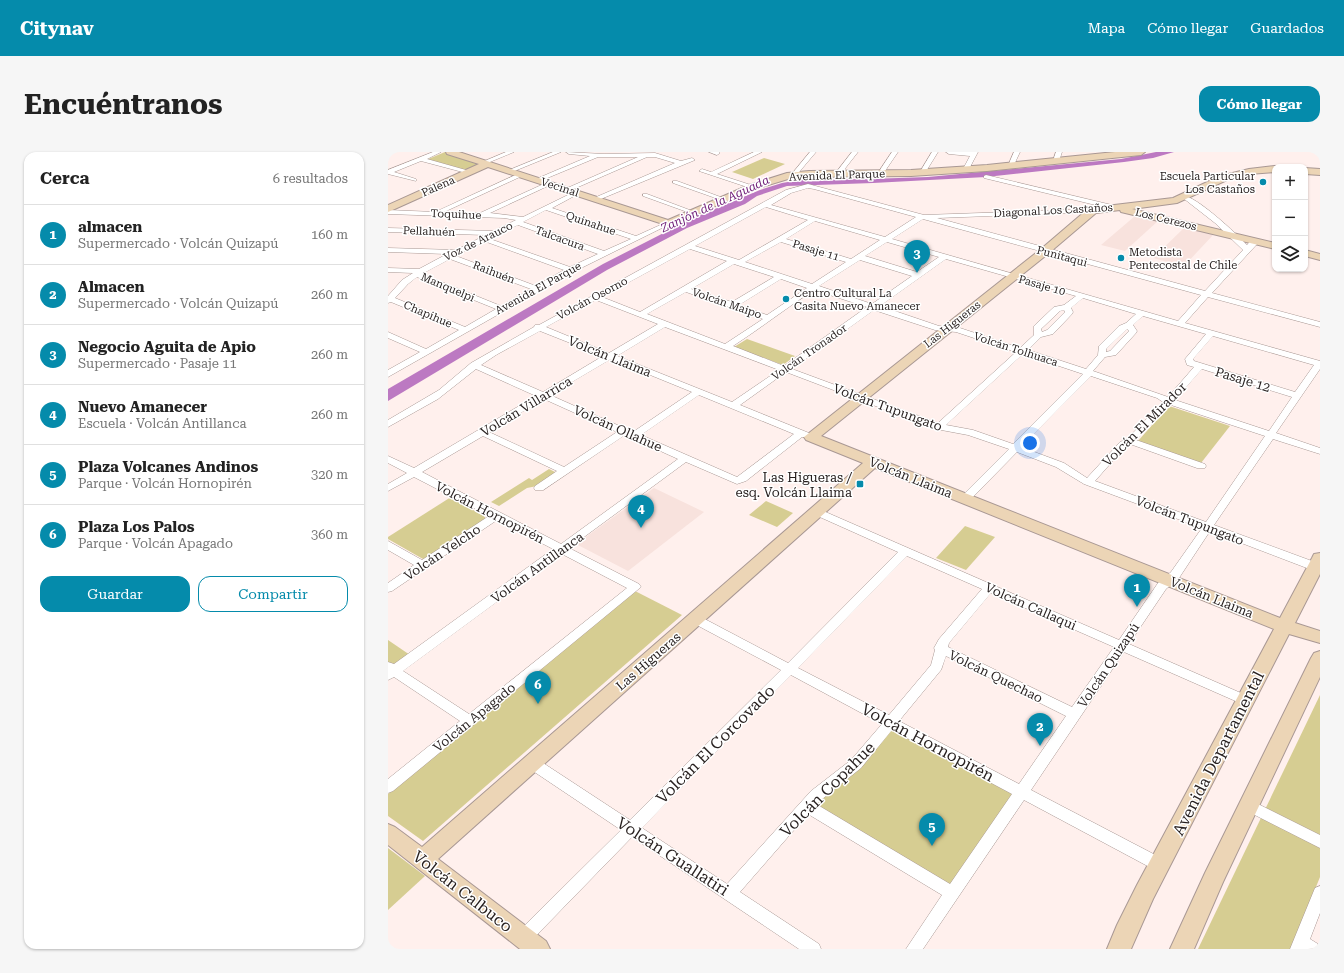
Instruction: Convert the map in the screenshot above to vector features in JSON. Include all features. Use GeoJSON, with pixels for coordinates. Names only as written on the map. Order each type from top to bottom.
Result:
{"type":"FeatureCollection","features":[{"type":"Feature","properties":{"kind":"street"},"geometry":{"type":"LineString","coordinates":[[388,172],[438,152]]}},
{"type":"Feature","properties":{"kind":"street","name":"Vecinal"},"geometry":{"type":"LineString","coordinates":[[450,152],[669,223]]}},
{"type":"Feature","properties":{"kind":"street"},"geometry":{"type":"LineString","coordinates":[[486,163],[511,152]]}},
{"type":"Feature","properties":{"kind":"street"},"geometry":{"type":"LineString","coordinates":[[510,171],[558,152]]}},
{"type":"Feature","properties":{"kind":"street"},"geometry":{"type":"LineString","coordinates":[[569,152],[598,156],[660,156],[681,164]]}},
{"type":"Feature","properties":{"kind":"street"},"geometry":{"type":"LineString","coordinates":[[711,174],[760,152]]}},
{"type":"Feature","properties":{"kind":"street"},"geometry":{"type":"LineString","coordinates":[[808,152],[813,152]]}},
{"type":"Feature","properties":{"kind":"street"},"geometry":{"type":"LineString","coordinates":[[793,176],[813,152]]}},
{"type":"Feature","properties":{"kind":"street"},"geometry":{"type":"LineString","coordinates":[[838,174],[855,152]]}},
{"type":"Feature","properties":{"kind":"street"},"geometry":{"type":"LineString","coordinates":[[881,173],[895,152]]}},
{"type":"Feature","properties":{"kind":"street"},"geometry":{"type":"LineString","coordinates":[[923,172],[935,152]]}},
{"type":"Feature","properties":{"kind":"street"},"geometry":{"type":"LineString","coordinates":[[949,152],[974,153],[966,169]]}},
{"type":"Feature","properties":{"kind":"street"},"geometry":{"type":"LineString","coordinates":[[1011,166],[1017,152]]}},
{"type":"Feature","properties":{"kind":"street","name":"Avenida El Parque"},"geometry":{"type":"LineString","coordinates":[[388,374],[570,270],[603,253],[752,186],[793,176],[923,172],[1011,166],[1057,157],[1141,152]]}},
{"type":"Feature","properties":{"kind":"street","name":"Voz de Arauco"},"geometry":{"type":"LineString","coordinates":[[390,296],[418,272],[546,208],[572,191],[650,155]]}},
{"type":"Feature","properties":{"kind":"street"},"geometry":{"type":"LineString","coordinates":[[538,180],[598,156]]}},
{"type":"Feature","properties":{"kind":"street"},"geometry":{"type":"LineString","coordinates":[[421,159],[470,172]]}},
{"type":"Feature","properties":{"kind":"street"},"geometry":{"type":"LineString","coordinates":[[596,199],[692,160]]}},
{"type":"Feature","properties":{"kind":"street","name":"Palena"},"geometry":{"type":"LineString","coordinates":[[388,209],[470,172],[486,163]]}},
{"type":"Feature","properties":{"kind":"street"},"geometry":{"type":"LineString","coordinates":[[1132,208],[1185,197],[1206,185],[1224,178],[1256,170],[1272,169]]}},
{"type":"Feature","properties":{"kind":"street"},"geometry":{"type":"LineString","coordinates":[[702,170],[752,186]]}},
{"type":"Feature","properties":{"kind":"street"},"geometry":{"type":"LineString","coordinates":[[1308,171],[1320,172]]}},
{"type":"Feature","properties":{"kind":"street"},"geometry":{"type":"LineString","coordinates":[[388,172],[414,180]]}},
{"type":"Feature","properties":{"kind":"street"},"geometry":{"type":"LineString","coordinates":[[435,214],[520,175]]}},
{"type":"Feature","properties":{"kind":"street","name":"Los Cerezos"},"geometry":{"type":"LineString","coordinates":[[986,177],[1112,207],[1132,208],[1208,230],[1272,245]]}},
{"type":"Feature","properties":{"kind":"street"},"geometry":{"type":"LineString","coordinates":[[675,182],[723,199]]}},
{"type":"Feature","properties":{"kind":"street"},"geometry":{"type":"LineString","coordinates":[[482,215],[548,184]]}},
{"type":"Feature","properties":{"kind":"street","name":"Volcán Osorno"},"geometry":{"type":"LineString","coordinates":[[388,424],[424,404],[449,387],[474,365],[538,327],[765,205],[805,186]]}},
{"type":"Feature","properties":{"kind":"street","name":"Punitaqui"},"geometry":{"type":"LineString","coordinates":[[805,186],[814,187],[1320,325]]}},
{"type":"Feature","properties":{"kind":"street"},"geometry":{"type":"LineString","coordinates":[[644,195],[692,212]]}},
{"type":"Feature","properties":{"kind":"street"},"geometry":{"type":"LineString","coordinates":[[1185,197],[1194,202],[1234,236],[1246,250]]}},
{"type":"Feature","properties":{"kind":"street","name":"Pasaje 10"},"geometry":{"type":"LineString","coordinates":[[765,205],[1320,364]]}},
{"type":"Feature","properties":{"kind":"street","name":"Diagonal Los Castaños"},"geometry":{"type":"LineString","coordinates":[[921,217],[1092,210],[1112,207]]}},
{"type":"Feature","properties":{"kind":"street","name":"Quinahue"},"geometry":{"type":"LineString","coordinates":[[546,208],[636,238]]}},
{"type":"Feature","properties":{"kind":"street","name":"Las Higueras"},"geometry":{"type":"LineString","coordinates":[[806,435],[861,397],[1013,277],[1092,210]]}},
{"type":"Feature","properties":{"kind":"street","name":"Toquihue"},"geometry":{"type":"LineString","coordinates":[[388,212],[509,216],[520,221]]}},
{"type":"Feature","properties":{"kind":"street"},"geometry":{"type":"LineString","coordinates":[[726,347],[921,217]]}},
{"type":"Feature","properties":{"kind":"street"},"geometry":{"type":"LineString","coordinates":[[640,315],[685,288],[780,239],[814,219]]}},
{"type":"Feature","properties":{"kind":"street","name":"Talcacura"},"geometry":{"type":"LineString","coordinates":[[520,221],[603,253]]}},
{"type":"Feature","properties":{"kind":"street"},"geometry":{"type":"LineString","coordinates":[[1208,230],[1220,229],[1222,226]]}},
{"type":"Feature","properties":{"kind":"street","name":"Pellahuén"},"geometry":{"type":"LineString","coordinates":[[388,230],[495,233]]}},
{"type":"Feature","properties":{"kind":"street"},"geometry":{"type":"LineString","coordinates":[[484,238],[570,270]]}},
{"type":"Feature","properties":{"kind":"street","name":"Pasaje 11"},"geometry":{"type":"LineString","coordinates":[[780,239],[918,275]]}},
{"type":"Feature","properties":{"kind":"street"},"geometry":{"type":"LineString","coordinates":[[1179,324],[1255,241]]}},
{"type":"Feature","properties":{"kind":"street","name":"Volcán Tolhuaca"},"geometry":{"type":"LineString","coordinates":[[688,246],[938,328],[956,330],[1160,396],[1169,401],[1320,451]]}},
{"type":"Feature","properties":{"kind":"street"},"geometry":{"type":"LineString","coordinates":[[388,250],[453,254]]}},
{"type":"Feature","properties":{"kind":"street","name":"Raihuén"},"geometry":{"type":"LineString","coordinates":[[453,254],[537,289]]}},
{"type":"Feature","properties":{"kind":"street"},"geometry":{"type":"LineString","coordinates":[[1308,254],[1320,257]]}},
{"type":"Feature","properties":{"kind":"street","name":"Volcán Tronador"},"geometry":{"type":"LineString","coordinates":[[733,406],[944,257]]}},
{"type":"Feature","properties":{"kind":"street"},"geometry":{"type":"LineString","coordinates":[[388,270],[418,272]]}},
{"type":"Feature","properties":{"kind":"street","name":"Manquelpi"},"geometry":{"type":"LineString","coordinates":[[418,272],[502,309]]}},
{"type":"Feature","properties":{"kind":"street"},"geometry":{"type":"LineString","coordinates":[[733,305],[781,276]]}},
{"type":"Feature","properties":{"kind":"street","name":"Volcán Maipo"},"geometry":{"type":"LineString","coordinates":[[685,288],[769,318]]}},
{"type":"Feature","properties":{"kind":"street","name":"Chapihue"},"geometry":{"type":"LineString","coordinates":[[390,296],[466,330]]}},
{"type":"Feature","properties":{"kind":"street"},"geometry":{"type":"LineString","coordinates":[[939,427],[1038,334],[1037,328],[1058,309],[1067,307],[1081,296]]}},
{"type":"Feature","properties":{"kind":"street","name":"Volcán Tupungato"},"geometry":{"type":"LineString","coordinates":[[594,297],[939,427],[970,432],[1054,462],[1075,476],[1088,482],[1208,527],[1318,562]]}},
{"type":"Feature","properties":{"kind":"street"},"geometry":{"type":"LineString","coordinates":[[965,499],[1088,373],[1102,355],[1113,353],[1133,331],[1129,325],[1141,313]]}},
{"type":"Feature","properties":{"kind":"street","name":"Volcán Villarrica"},"geometry":{"type":"LineString","coordinates":[[388,488],[664,324]]}},
{"type":"Feature","properties":{"kind":"street","name":"Volcán Llaima"},"geometry":{"type":"LineString","coordinates":[[538,327],[1284,626],[1320,637]]}},
{"type":"Feature","properties":{"kind":"street","name":"Pasaje 12"},"geometry":{"type":"LineString","coordinates":[[1212,333],[1189,359],[1189,362],[1297,396]]}},
{"type":"Feature","properties":{"kind":"street"},"geometry":{"type":"LineString","coordinates":[[388,335],[427,352]]}},
{"type":"Feature","properties":{"kind":"street","name":"Volcán Quizapú"},"geometry":{"type":"LineString","coordinates":[[914,949],[1121,645],[1162,586],[1175,575],[1320,364]]}},
{"type":"Feature","properties":{"kind":"street","name":"Volcán Ollahue"},"geometry":{"type":"LineString","coordinates":[[474,365],[739,480],[806,435]]}},
{"type":"Feature","properties":{"kind":"street","name":"Volcán El Mirador"},"geometry":{"type":"LineString","coordinates":[[1088,482],[1123,444],[1130,441],[1169,401],[1200,366]]}},
{"type":"Feature","properties":{"kind":"street"},"geometry":{"type":"LineString","coordinates":[[634,435],[698,392]]}},
{"type":"Feature","properties":{"kind":"street"},"geometry":{"type":"LineString","coordinates":[[539,488],[624,431]]}},
{"type":"Feature","properties":{"kind":"street"},"geometry":{"type":"LineString","coordinates":[[482,432],[564,471]]}},
{"type":"Feature","properties":{"kind":"street"},"geometry":{"type":"LineString","coordinates":[[1130,441],[1200,466]]}},
{"type":"Feature","properties":{"kind":"street","name":"Volcán Antillanca"},"geometry":{"type":"LineString","coordinates":[[390,671],[686,458]]}},
{"type":"Feature","properties":{"kind":"street","name":"Volcán Hornopirén"},"geometry":{"type":"LineString","coordinates":[[388,459],[636,587]]}},
{"type":"Feature","properties":{"kind":"street","name":"Las Higueras"},"geometry":{"type":"LineString","coordinates":[[422,860],[873,462]]}},
{"type":"Feature","properties":{"kind":"street","name":"Volcán Callaqui"},"geometry":{"type":"LineString","coordinates":[[817,512],[1246,700]]}},
{"type":"Feature","properties":{"kind":"street","name":"Volcán Yelcho"},"geometry":{"type":"LineString","coordinates":[[388,588],[496,516]]}},
{"type":"Feature","properties":{"kind":"street"},"geometry":{"type":"LineString","coordinates":[[388,545],[422,565]]}},
{"type":"Feature","properties":{"kind":"street","name":"Volcán El Corcovado"},"geometry":{"type":"LineString","coordinates":[[531,943],[631,829],[906,551]]}},
{"type":"Feature","properties":{"kind":"street","name":"Avenida Departamental"},"geometry":{"type":"LineString","coordinates":[[1119,949],[1125,933],[1318,562]]}},
{"type":"Feature","properties":{"kind":"street","name":"Volcán Apagado"},"geometry":{"type":"LineString","coordinates":[[388,787],[636,587]]}},
{"type":"Feature","properties":{"kind":"street","name":"Volcán Copahue"},"geometry":{"type":"LineString","coordinates":[[729,893],[816,795],[856,764],[937,667],[942,642],[990,588]]}},
{"type":"Feature","properties":{"kind":"street","name":"Volcán Hornopirén"},"geometry":{"type":"LineString","coordinates":[[695,619],[1160,865]]}},
{"type":"Feature","properties":{"kind":"street","name":"Volcán Quechao"},"geometry":{"type":"LineString","coordinates":[[940,648],[1074,714]]}},
{"type":"Feature","properties":{"kind":"street"},"geometry":{"type":"LineString","coordinates":[[1182,949],[1213,880],[1250,806],[1320,658]]}},
{"type":"Feature","properties":{"kind":"street"},"geometry":{"type":"LineString","coordinates":[[390,671],[470,721]]}},
{"type":"Feature","properties":{"kind":"street","name":"Volcán Guallatiri"},"geometry":{"type":"LineString","coordinates":[[532,763],[813,949]]}},
{"type":"Feature","properties":{"kind":"street"},"geometry":{"type":"LineString","coordinates":[[807,806],[952,893]]}},
{"type":"Feature","properties":{"kind":"street"},"geometry":{"type":"LineString","coordinates":[[1250,806],[1320,842]]}},
{"type":"Feature","properties":{"kind":"street","name":"Volcán Calbuco"},"geometry":{"type":"LineString","coordinates":[[388,834],[531,943]]}},
{"type":"Feature","properties":{"kind":"street"},"geometry":{"type":"LineString","coordinates":[[1304,947],[1320,893]]}},
{"type":"Feature","properties":{"kind":"shaded area"},"geometry":{"type":"Polygon","coordinates":[[[445,152],[483,164],[468,171],[426,160],[445,152]]]}},
{"type":"Feature","properties":{"kind":"shaded area"},"geometry":{"type":"Polygon","coordinates":[[[1156,152],[1174,152],[1153,158],[1124,162],[986,177],[787,186],[757,196],[745,204],[687,228],[607,270],[388,401],[388,389],[603,264],[691,219],[760,190],[782,183],[800,180],[928,177],[1121,159],[1156,152]]]}},
{"type":"Feature","properties":{"kind":"shaded area"},"geometry":{"type":"Polygon","coordinates":[[[764,158],[785,164],[753,179],[732,172],[764,158]]]}},
{"type":"Feature","properties":{"kind":"shaded area"},"geometry":{"type":"Polygon","coordinates":[[[1135,216],[1158,221],[1125,251],[1101,245],[1135,216]]]}},
{"type":"Feature","properties":{"kind":"shaded area"},"geometry":{"type":"Polygon","coordinates":[[[1185,227],[1214,234],[1184,266],[1153,258],[1185,227]]]}},
{"type":"Feature","properties":{"kind":"shaded area"},"geometry":{"type":"Polygon","coordinates":[[[747,339],[795,356],[783,365],[734,347],[747,339]]]}},
{"type":"Feature","properties":{"kind":"shaded area"},"geometry":{"type":"Polygon","coordinates":[[[1169,406],[1230,426],[1201,463],[1138,441],[1169,406]]]}},
{"type":"Feature","properties":{"kind":"shaded area"},"geometry":{"type":"Polygon","coordinates":[[[549,469],[557,473],[537,486],[527,488],[499,506],[491,502],[529,478],[532,480],[549,469]]]}},
{"type":"Feature","properties":{"kind":"shaded area"},"geometry":{"type":"Polygon","coordinates":[[[654,488],[704,512],[628,571],[576,544],[654,488]]]}},
{"type":"Feature","properties":{"kind":"shaded area"},"geometry":{"type":"Polygon","coordinates":[[[451,497],[485,517],[485,522],[430,558],[423,559],[388,539],[388,537],[451,497]]]}},
{"type":"Feature","properties":{"kind":"shaded area"},"geometry":{"type":"Polygon","coordinates":[[[766,501],[793,513],[777,527],[749,515],[766,501]]]}},
{"type":"Feature","properties":{"kind":"shaded area"},"geometry":{"type":"Polygon","coordinates":[[[965,526],[995,537],[966,570],[936,558],[965,526]]]}},
{"type":"Feature","properties":{"kind":"shaded area"},"geometry":{"type":"Polygon","coordinates":[[[635,591],[682,615],[423,841],[388,816],[388,794],[635,591]]]}},
{"type":"Feature","properties":{"kind":"shaded area"},"geometry":{"type":"Polygon","coordinates":[[[388,640],[410,655],[396,665],[388,662],[388,640]]]}},
{"type":"Feature","properties":{"kind":"shaded area"},"geometry":{"type":"Polygon","coordinates":[[[1320,695],[1320,877],[1291,949],[1198,949],[1320,695]]]}},
{"type":"Feature","properties":{"kind":"shaded area"},"geometry":{"type":"Polygon","coordinates":[[[893,728],[1017,793],[952,886],[813,806],[893,728]]]}},
{"type":"Feature","properties":{"kind":"shaded area"},"geometry":{"type":"Polygon","coordinates":[[[388,848],[425,876],[388,910],[388,848]]]}},
{"type":"Feature","properties":{"kind":"place","name":"Escuela Particular Los Castaños"},"geometry":{"type":"Point","coordinates":[1263,182]}},
{"type":"Feature","properties":{"kind":"place","name":"Metodista Pentecostal de Chile"},"geometry":{"type":"Point","coordinates":[1121,258]}},
{"type":"Feature","properties":{"kind":"place","name":"Negocio Aguita de Apio"},"geometry":{"type":"Point","coordinates":[917,273]}},
{"type":"Feature","properties":{"kind":"place","name":"Centro Cultural La Casita Nuevo Amanecer"},"geometry":{"type":"Point","coordinates":[786,299]}},
{"type":"Feature","properties":{"kind":"place","name":"Las Higueras / esq. Volcán Llaima"},"geometry":{"type":"Point","coordinates":[860,484]}},
{"type":"Feature","properties":{"kind":"place","name":"Nuevo Amanecer"},"geometry":{"type":"Point","coordinates":[641,528]}},
{"type":"Feature","properties":{"kind":"place","name":"almacen"},"geometry":{"type":"Point","coordinates":[1137,607]}},
{"type":"Feature","properties":{"kind":"place","name":"Plaza Los Palos"},"geometry":{"type":"Point","coordinates":[538,704]}},
{"type":"Feature","properties":{"kind":"place","name":"Almacen"},"geometry":{"type":"Point","coordinates":[1040,746]}},
{"type":"Feature","properties":{"kind":"place","name":"Plaza Volcanes Andinos"},"geometry":{"type":"Point","coordinates":[932,846]}},
{"type":"Feature","properties":{"kind":"water label","name":"Zanjón de la Aguada"},"geometry":{"type":"Point","coordinates":[715,204]}}]}
